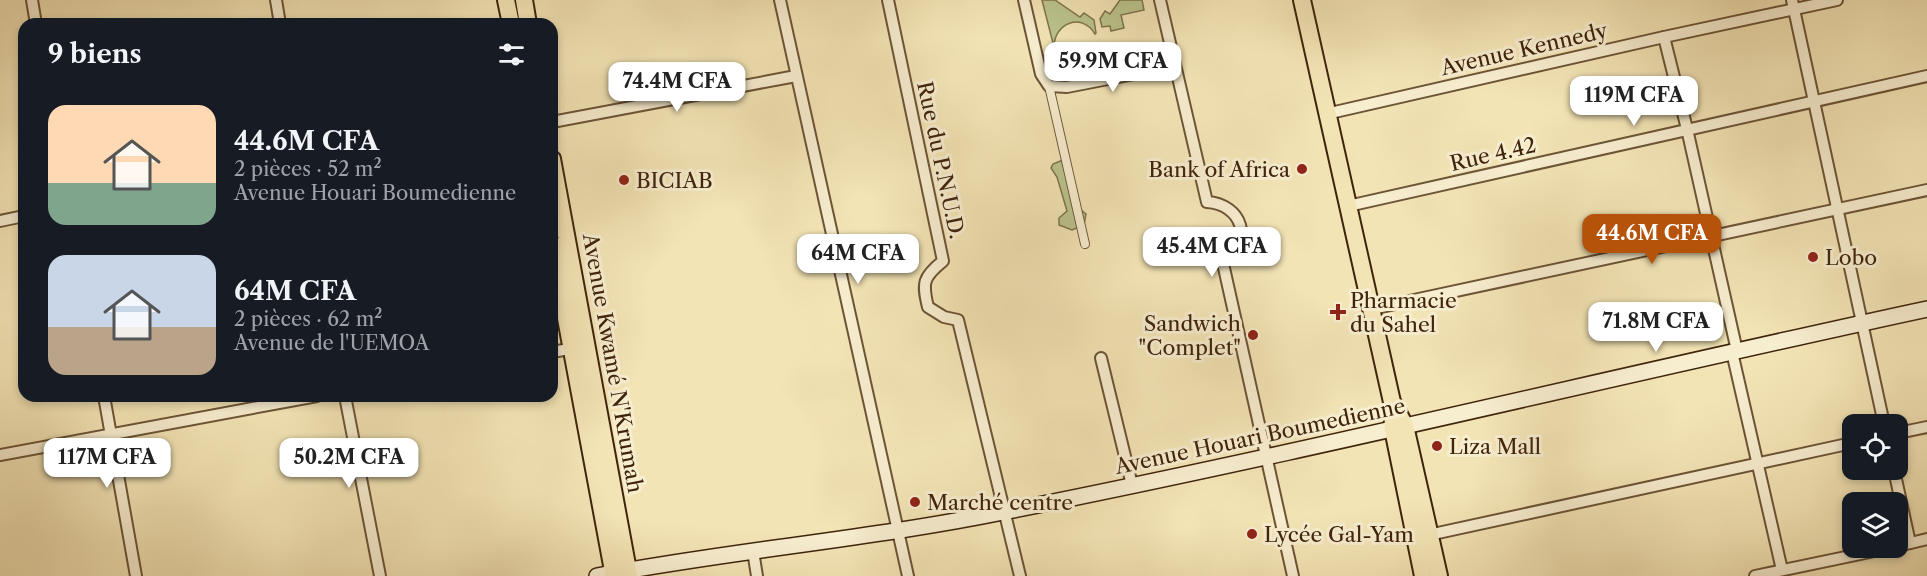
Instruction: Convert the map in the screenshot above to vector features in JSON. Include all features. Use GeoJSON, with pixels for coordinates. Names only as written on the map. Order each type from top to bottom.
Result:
{"type":"FeatureCollection","features":[{"type":"Feature","properties":{"kind":"main road"},"geometry":{"type":"LineString","coordinates":[[506,0],[510,18]]}},
{"type":"Feature","properties":{"kind":"main road"},"geometry":{"type":"LineString","coordinates":[[524,0],[527,18]]}},
{"type":"Feature","properties":{"kind":"main road"},"geometry":{"type":"LineString","coordinates":[[1302,0],[1423,537],[1439,576]]}},
{"type":"Feature","properties":{"kind":"main road","name":"Avenue Kwamé N'Krumah"},"geometry":{"type":"LineString","coordinates":[[558,199],[617,574]]}},
{"type":"Feature","properties":{"kind":"main road","name":"Avenue Kwamé N'Krumah"},"geometry":{"type":"LineString","coordinates":[[558,265],[580,347]]}},
{"type":"Feature","properties":{"kind":"main road","name":"Avenue Houari Boumedienne"},"geometry":{"type":"LineString","coordinates":[[617,574],[1005,512],[1399,428],[1927,309]]}},
{"type":"Feature","properties":{"kind":"main road"},"geometry":{"type":"LineString","coordinates":[[1423,537],[1424,576]]}},
{"type":"Feature","properties":{"kind":"street"},"geometry":{"type":"LineString","coordinates":[[32,0],[35,18]]}},
{"type":"Feature","properties":{"kind":"street"},"geometry":{"type":"LineString","coordinates":[[276,0],[279,18]]}},
{"type":"Feature","properties":{"kind":"street"},"geometry":{"type":"LineString","coordinates":[[780,0],[908,576]]}},
{"type":"Feature","properties":{"kind":"street","name":"Rue du P.N.U.D."},"geometry":{"type":"LineString","coordinates":[[888,0],[943,261],[929,273],[923,289],[928,306],[944,317],[957,320],[1005,512]]}},
{"type":"Feature","properties":{"kind":"street"},"geometry":{"type":"LineString","coordinates":[[1024,0],[1041,74],[1049,86],[1085,244]]}},
{"type":"Feature","properties":{"kind":"street"},"geometry":{"type":"LineString","coordinates":[[1160,0],[1207,202],[1218,202],[1226,206],[1239,220],[1241,236],[1238,248],[1222,259],[1293,576]]}},
{"type":"Feature","properties":{"kind":"street","name":"Avenue Kennedy"},"geometry":{"type":"LineString","coordinates":[[1326,114],[1664,37],[1793,5],[1837,0]]}},
{"type":"Feature","properties":{"kind":"street"},"geometry":{"type":"LineString","coordinates":[[1793,5],[1882,414]]}},
{"type":"Feature","properties":{"kind":"street"},"geometry":{"type":"LineString","coordinates":[[1664,37],[1688,129],[1782,570]]}},
{"type":"Feature","properties":{"kind":"street"},"geometry":{"type":"LineString","coordinates":[[1049,86],[1067,87],[1175,66]]}},
{"type":"Feature","properties":{"kind":"street"},"geometry":{"type":"LineString","coordinates":[[558,121],[796,76]]}},
{"type":"Feature","properties":{"kind":"street","name":"Rue 4.42"},"geometry":{"type":"LineString","coordinates":[[1348,206],[1927,76]]}},
{"type":"Feature","properties":{"kind":"street"},"geometry":{"type":"LineString","coordinates":[[1372,309],[1927,190]]}},
{"type":"Feature","properties":{"kind":"street"},"geometry":{"type":"LineString","coordinates":[[0,221],[18,217]]}},
{"type":"Feature","properties":{"kind":"street"},"geometry":{"type":"LineString","coordinates":[[558,351],[580,347]]}},
{"type":"Feature","properties":{"kind":"street"},"geometry":{"type":"LineString","coordinates":[[1101,358],[1132,485]]}},
{"type":"Feature","properties":{"kind":"street"},"geometry":{"type":"LineString","coordinates":[[105,402],[136,576]]}},
{"type":"Feature","properties":{"kind":"street"},"geometry":{"type":"LineString","coordinates":[[0,455],[285,402]]}},
{"type":"Feature","properties":{"kind":"street"},"geometry":{"type":"LineString","coordinates":[[346,402],[380,576]]}},
{"type":"Feature","properties":{"kind":"street"},"geometry":{"type":"LineString","coordinates":[[1908,431],[1927,427]]}},
{"type":"Feature","properties":{"kind":"street"},"geometry":{"type":"LineString","coordinates":[[1423,537],[1842,445]]}},
{"type":"Feature","properties":{"kind":"street"},"geometry":{"type":"LineString","coordinates":[[1896,480],[1910,543],[1927,539]]}},
{"type":"Feature","properties":{"kind":"street"},"geometry":{"type":"LineString","coordinates":[[1005,512],[1020,576]]}},
{"type":"Feature","properties":{"kind":"street"},"geometry":{"type":"LineString","coordinates":[[753,551],[757,576]]}},
{"type":"Feature","properties":{"kind":"street"},"geometry":{"type":"LineString","coordinates":[[1755,576],[1842,558]]}},
{"type":"Feature","properties":{"kind":"green space"},"geometry":{"type":"Polygon","coordinates":[[[1042,0],[1055,0],[1080,17],[1084,13],[1094,20],[1096,33],[1083,23],[1070,23],[1059,32],[1054,47],[1042,0]]]}},
{"type":"Feature","properties":{"kind":"green space"},"geometry":{"type":"Polygon","coordinates":[[[1120,0],[1142,0],[1144,10],[1121,15],[1124,28],[1111,31],[1110,26],[1102,27],[1100,19],[1105,11],[1110,14],[1120,0]]]}},
{"type":"Feature","properties":{"kind":"green space"},"geometry":{"type":"Polygon","coordinates":[[[1065,159],[1074,204],[1086,214],[1084,225],[1072,230],[1059,225],[1059,218],[1067,211],[1057,177],[1051,168],[1053,164],[1065,159]]]}},
{"type":"Feature","properties":{"kind":"place","name":"Bank of Africa"},"geometry":{"type":"Point","coordinates":[1302,169]}},
{"type":"Feature","properties":{"kind":"place","name":"BICIAB"},"geometry":{"type":"Point","coordinates":[624,180]}},
{"type":"Feature","properties":{"kind":"place","name":"Lobo"},"geometry":{"type":"Point","coordinates":[1813,257]}},
{"type":"Feature","properties":{"kind":"place","name":"Pharmacie du Sahel"},"geometry":{"type":"Point","coordinates":[1338,312]}},
{"type":"Feature","properties":{"kind":"place","name":"Sandwich \"Complet\""},"geometry":{"type":"Point","coordinates":[1253,335]}},
{"type":"Feature","properties":{"kind":"place","name":"Liza Mall"},"geometry":{"type":"Point","coordinates":[1437,446]}},
{"type":"Feature","properties":{"kind":"place","name":"Marché centre"},"geometry":{"type":"Point","coordinates":[915,502]}},
{"type":"Feature","properties":{"kind":"place","name":"Lycée Gal-Yam"},"geometry":{"type":"Point","coordinates":[1252,534]}}]}
